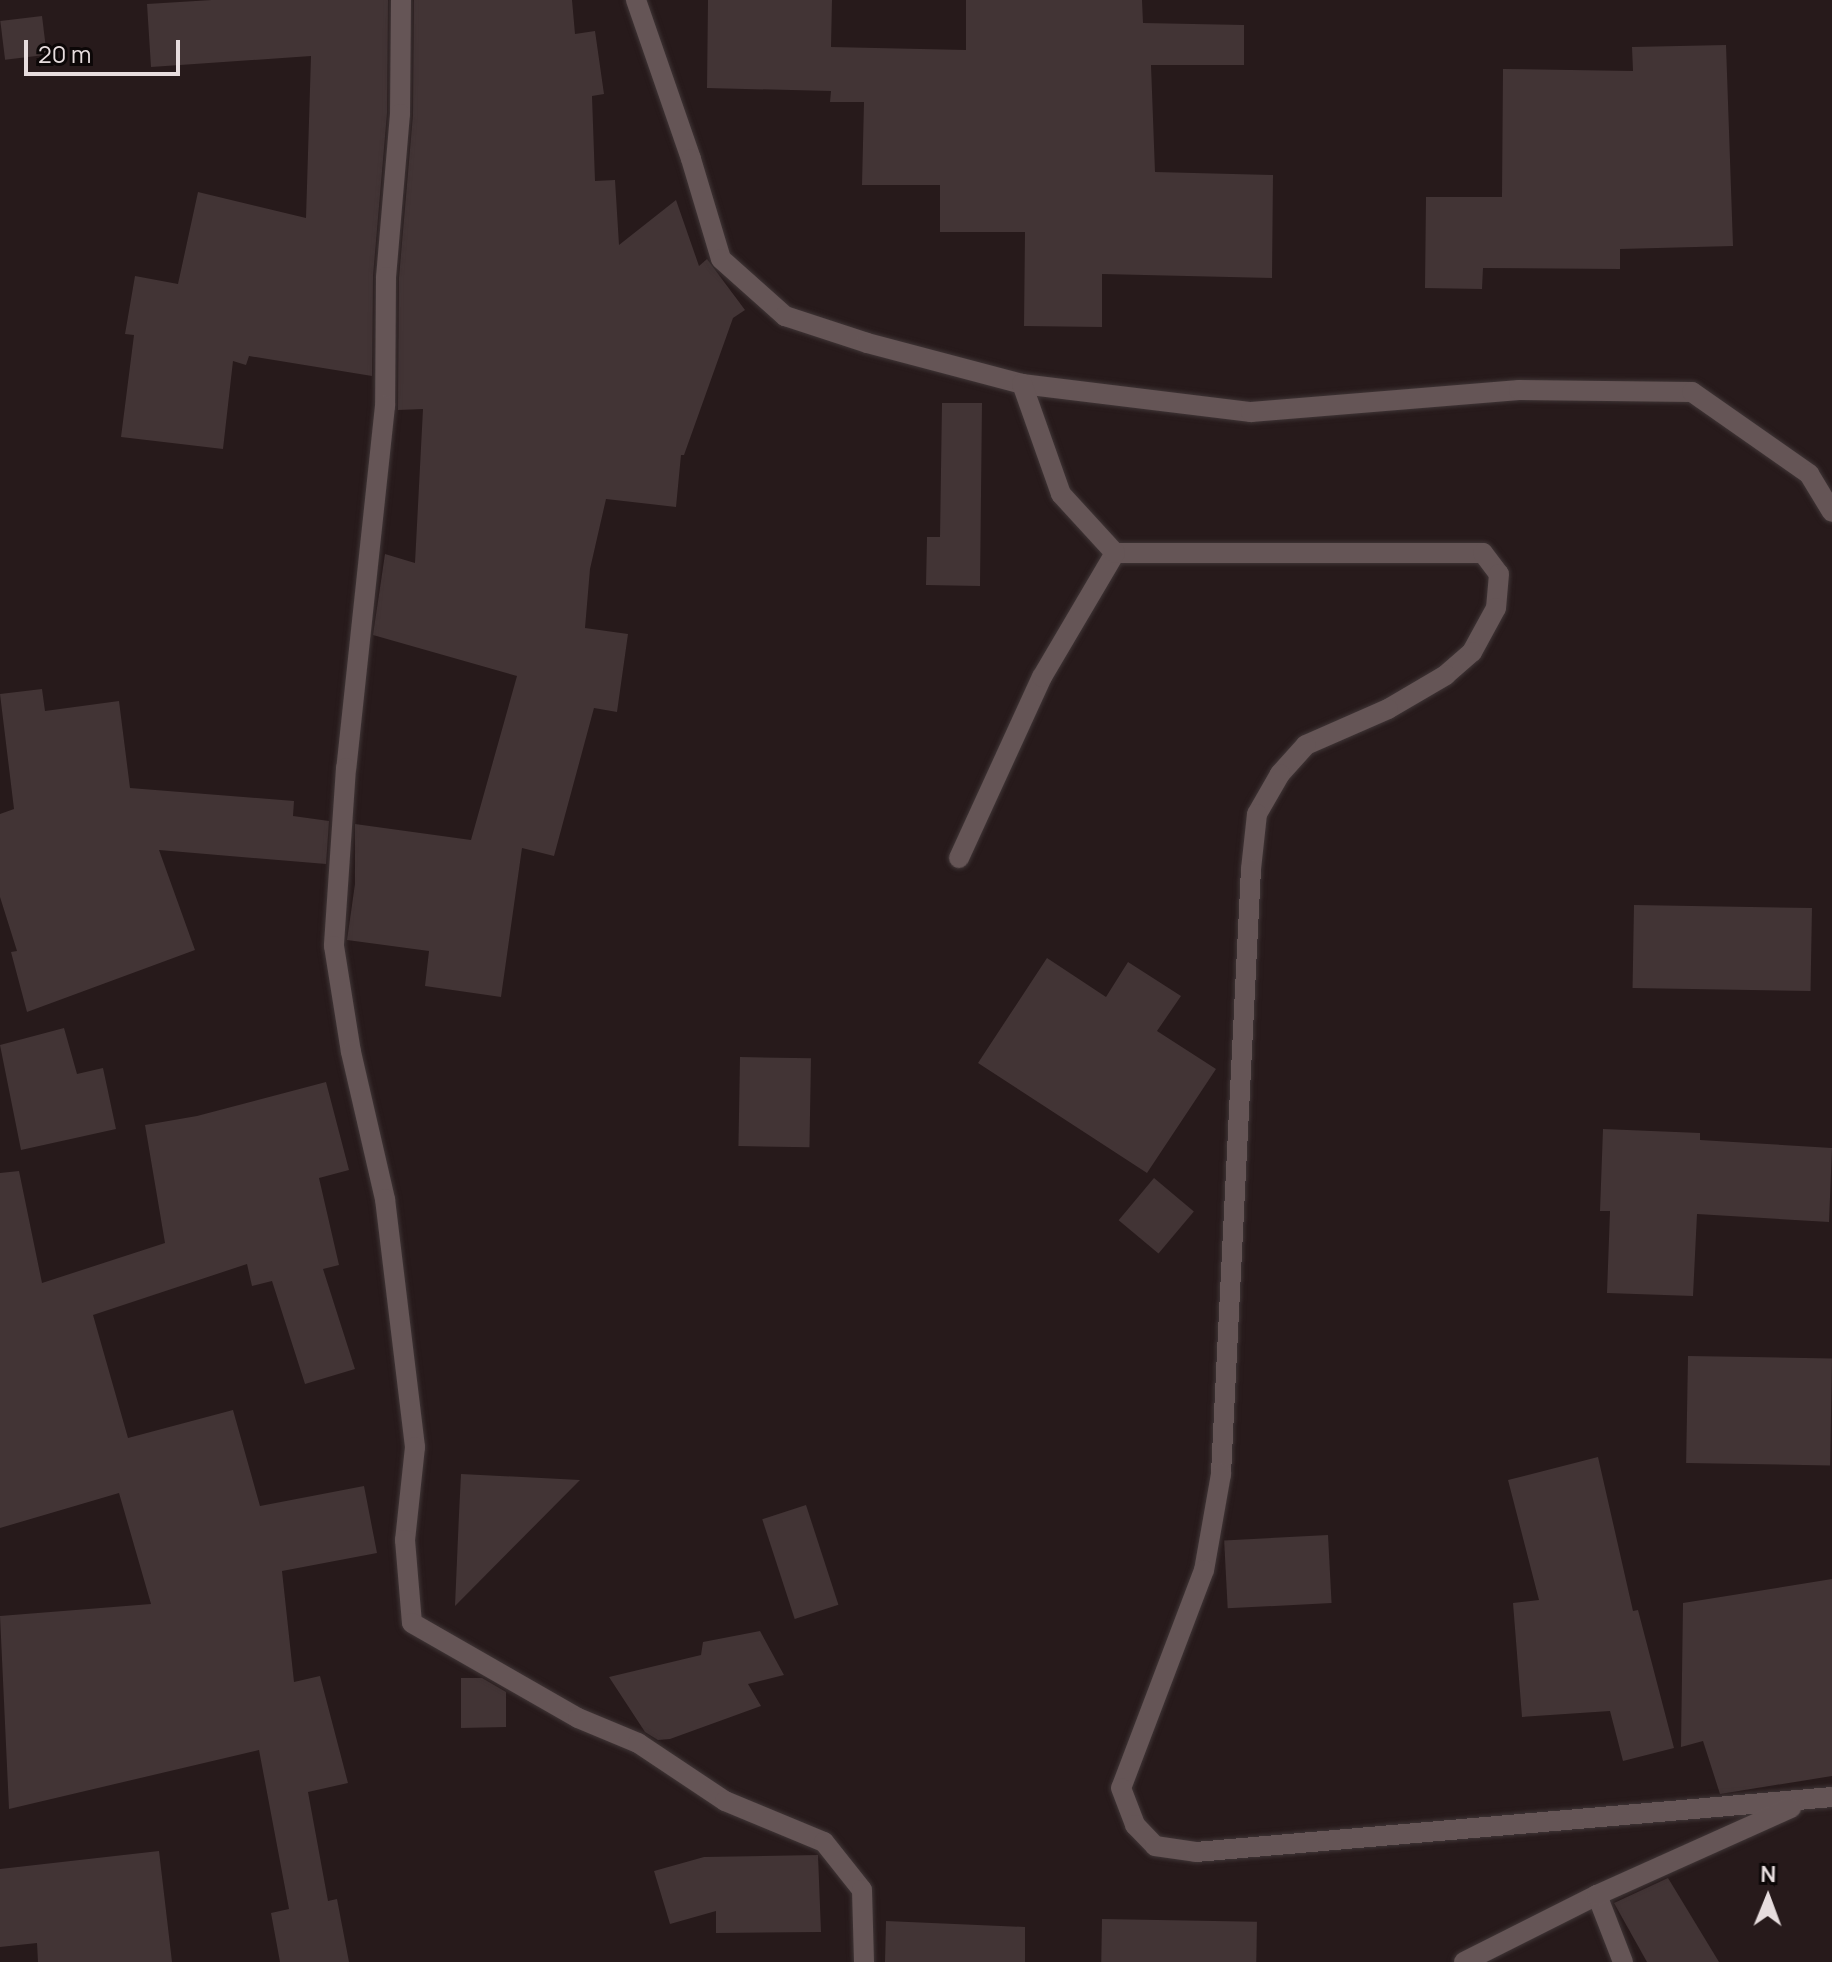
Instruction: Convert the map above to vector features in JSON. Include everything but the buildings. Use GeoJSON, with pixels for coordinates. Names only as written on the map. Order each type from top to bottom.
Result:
{"type":"FeatureCollection","features":[{"type":"Feature","properties":{"kind":"street"},"geometry":{"type":"LineString","coordinates":[[401,0],[400,114],[386,277],[385,406],[346,768],[334,946],[351,1052],[385,1199],[415,1447],[405,1540],[412,1623],[578,1718],[638,1743],[725,1801],[824,1842],[862,1890],[864,1962]]}},
{"type":"Feature","properties":{"kind":"street"},"geometry":{"type":"LineString","coordinates":[[636,0],[691,159],[721,259],[785,316],[867,343],[1022,384],[1251,412],[1519,390],[1692,392],[1809,474],[1832,512]]}},
{"type":"Feature","properties":{"kind":"street"},"geometry":{"type":"LineString","coordinates":[[1022,384],[1061,494],[1115,553],[1483,553],[1499,574],[1496,608],[1472,652],[1446,675],[1388,709],[1306,745],[1280,774],[1257,814],[1251,869],[1221,1474],[1204,1570],[1121,1788],[1135,1825],[1155,1846],[1196,1852],[1832,1797]]}},
{"type":"Feature","properties":{"kind":"street"},"geometry":{"type":"LineString","coordinates":[[959,858],[1042,677],[1115,553]]}},
{"type":"Feature","properties":{"kind":"street"},"geometry":{"type":"LineString","coordinates":[[1464,1962],[1597,1895],[1807,1801]]}},
{"type":"Feature","properties":{"kind":"street"},"geometry":{"type":"LineString","coordinates":[[1597,1895],[1623,1962]]}}]}
